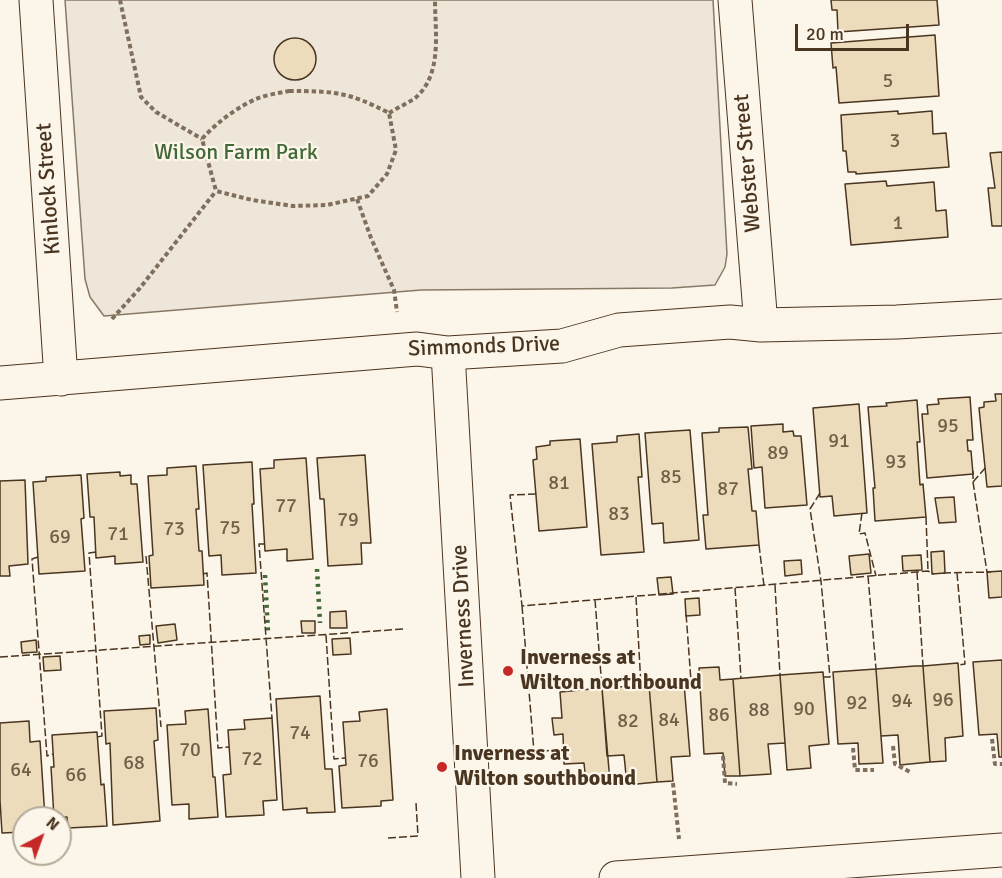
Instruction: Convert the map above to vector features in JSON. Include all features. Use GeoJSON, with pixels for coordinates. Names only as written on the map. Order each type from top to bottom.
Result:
{"type":"FeatureCollection","features":[{"type":"Feature","properties":{"kind":"street","name":"Kinlock Street"},"geometry":{"type":"LineString","coordinates":[[36,0],[61,379]]}},
{"type":"Feature","properties":{"kind":"street","name":"Webster Street"},"geometry":{"type":"LineString","coordinates":[[735,0],[761,325]]}},
{"type":"Feature","properties":{"kind":"street","name":"Simmonds Drive"},"geometry":{"type":"LineString","coordinates":[[0,383],[417,349],[448,353],[562,346],[619,330],[730,322],[761,325],[897,322],[1002,316]]}},
{"type":"Feature","properties":{"kind":"street","name":"Inverness Drive"},"geometry":{"type":"LineString","coordinates":[[448,353],[478,878]]}},
{"type":"Feature","properties":{"kind":"street"},"geometry":{"type":"LineString","coordinates":[[616,878],[1002,850]]}},
{"type":"Feature","properties":{"kind":"path"},"geometry":{"type":"LineString","coordinates":[[120,0],[141,96],[156,112],[202,139],[216,191]]}},
{"type":"Feature","properties":{"kind":"path"},"geometry":{"type":"LineString","coordinates":[[389,113],[416,98],[432,76],[436,51],[435,0]]}},
{"type":"Feature","properties":{"kind":"path"},"geometry":{"type":"LineString","coordinates":[[202,139],[229,115],[257,98],[289,91],[334,91],[364,100],[389,113]]}},
{"type":"Feature","properties":{"kind":"path"},"geometry":{"type":"LineString","coordinates":[[216,191],[252,200],[293,206],[327,205],[368,196],[387,174],[396,150],[389,113]]}},
{"type":"Feature","properties":{"kind":"path"},"geometry":{"type":"LineString","coordinates":[[112,319],[140,288],[216,191]]}},
{"type":"Feature","properties":{"kind":"path"},"geometry":{"type":"LineString","coordinates":[[357,199],[394,290],[397,312]]}},
{"type":"Feature","properties":{"kind":"path"},"geometry":{"type":"LineString","coordinates":[[992,739],[996,764],[1002,764]]}},
{"type":"Feature","properties":{"kind":"path"},"geometry":{"type":"LineString","coordinates":[[893,746],[895,764],[912,773]]}},
{"type":"Feature","properties":{"kind":"path"},"geometry":{"type":"LineString","coordinates":[[853,748],[855,770],[874,770]]}},
{"type":"Feature","properties":{"kind":"path"},"geometry":{"type":"LineString","coordinates":[[723,756],[725,783],[736,784]]}},
{"type":"Feature","properties":{"kind":"path"},"geometry":{"type":"LineString","coordinates":[[674,783],[682,873]]}},
{"type":"Feature","properties":{"kind":"green space","name":"Wilson Farm Park"},"geometry":{"type":"Polygon","coordinates":[[[65,0],[713,0],[727,254],[725,267],[715,285],[672,288],[421,290],[104,316],[90,297],[85,279],[65,0]]]}},
{"type":"Feature","properties":{"kind":"building"},"geometry":{"type":"Polygon","coordinates":[[[831,0],[937,0],[939,25],[838,32],[837,10],[832,10],[831,0]]]}},
{"type":"Feature","properties":{"kind":"building"},"geometry":{"type":"Polygon","coordinates":[[[935,35],[939,96],[839,103],[831,43],[935,35]]]}},
{"type":"Feature","properties":{"kind":"building"},"geometry":{"type":"Polygon","coordinates":[[[295,38],[303,39],[310,44],[315,51],[315,67],[310,74],[303,79],[295,80],[287,79],[280,74],[275,67],[274,59],[275,51],[280,44],[287,39],[295,38]]]}},
{"type":"Feature","properties":{"kind":"building"},"geometry":{"type":"Polygon","coordinates":[[[898,111],[898,114],[932,111],[933,134],[946,133],[949,167],[856,174],[856,172],[848,172],[846,151],[843,151],[841,115],[898,111]]]}},
{"type":"Feature","properties":{"kind":"building"},"geometry":{"type":"Polygon","coordinates":[[[1002,152],[1002,226],[992,226],[988,188],[995,188],[990,153],[1002,152]]]}},
{"type":"Feature","properties":{"kind":"building"},"geometry":{"type":"Polygon","coordinates":[[[886,181],[887,186],[934,182],[936,211],[946,210],[948,237],[851,245],[845,184],[886,181]]]}},
{"type":"Feature","properties":{"kind":"building"},"geometry":{"type":"Polygon","coordinates":[[[995,394],[1002,394],[1002,486],[987,487],[979,408],[984,407],[984,402],[996,401],[995,394]]]}},
{"type":"Feature","properties":{"kind":"building"},"geometry":{"type":"Polygon","coordinates":[[[970,397],[973,440],[967,440],[968,451],[971,451],[973,474],[927,478],[922,414],[928,414],[927,405],[939,404],[938,399],[970,397]]]}},
{"type":"Feature","properties":{"kind":"building"},"geometry":{"type":"Polygon","coordinates":[[[917,400],[920,485],[923,484],[926,517],[875,521],[873,488],[875,488],[868,407],[917,400]]]}},
{"type":"Feature","properties":{"kind":"building"},"geometry":{"type":"Polygon","coordinates":[[[859,404],[867,513],[834,516],[832,496],[820,497],[813,408],[859,404]]]}},
{"type":"Feature","properties":{"kind":"building"},"geometry":{"type":"Polygon","coordinates":[[[783,424],[783,432],[793,431],[794,436],[801,436],[807,505],[765,508],[762,467],[754,468],[751,426],[783,424]]]}},
{"type":"Feature","properties":{"kind":"building"},"geometry":{"type":"Polygon","coordinates":[[[748,427],[752,469],[748,469],[752,511],[756,511],[759,545],[706,549],[703,515],[708,515],[702,433],[719,432],[719,428],[748,427]]]}},
{"type":"Feature","properties":{"kind":"building"},"geometry":{"type":"Polygon","coordinates":[[[690,430],[699,540],[664,543],[663,523],[652,524],[645,433],[690,430]]]}},
{"type":"Feature","properties":{"kind":"building"},"geometry":{"type":"Polygon","coordinates":[[[639,434],[642,477],[638,477],[644,552],[601,555],[592,444],[617,442],[617,436],[639,434]]]}},
{"type":"Feature","properties":{"kind":"building"},"geometry":{"type":"Polygon","coordinates":[[[580,439],[587,527],[539,531],[533,460],[537,459],[536,447],[550,445],[550,441],[580,439]]]}},
{"type":"Feature","properties":{"kind":"building"},"geometry":{"type":"Polygon","coordinates":[[[365,455],[371,543],[361,543],[362,564],[328,566],[324,499],[320,499],[317,458],[365,455]]]}},
{"type":"Feature","properties":{"kind":"building"},"geometry":{"type":"Polygon","coordinates":[[[306,458],[313,559],[287,561],[287,549],[265,551],[260,469],[274,468],[274,460],[306,458]]]}},
{"type":"Feature","properties":{"kind":"building"},"geometry":{"type":"Polygon","coordinates":[[[252,462],[256,573],[222,575],[221,555],[209,556],[203,465],[252,462]]]}},
{"type":"Feature","properties":{"kind":"building"},"geometry":{"type":"Polygon","coordinates":[[[196,466],[199,509],[196,509],[204,585],[151,588],[149,556],[153,555],[148,476],[167,475],[167,468],[196,466]]]}},
{"type":"Feature","properties":{"kind":"building"},"geometry":{"type":"Polygon","coordinates":[[[120,472],[120,476],[131,475],[131,484],[137,484],[143,562],[115,564],[115,556],[96,558],[94,517],[90,517],[87,474],[120,472]]]}},
{"type":"Feature","properties":{"kind":"building"},"geometry":{"type":"Polygon","coordinates":[[[81,475],[84,518],[81,519],[85,571],[39,574],[33,482],[46,481],[46,477],[81,475]]]}},
{"type":"Feature","properties":{"kind":"building"},"geometry":{"type":"Polygon","coordinates":[[[25,480],[28,564],[9,566],[10,576],[0,576],[0,481],[25,480]]]}},
{"type":"Feature","properties":{"kind":"building"},"geometry":{"type":"Polygon","coordinates":[[[954,497],[956,522],[939,523],[935,498],[954,497]]]}},
{"type":"Feature","properties":{"kind":"building"},"geometry":{"type":"Polygon","coordinates":[[[944,551],[945,573],[932,574],[931,552],[944,551]]]}},
{"type":"Feature","properties":{"kind":"building"},"geometry":{"type":"Polygon","coordinates":[[[869,554],[871,573],[851,575],[849,556],[869,554]]]}},
{"type":"Feature","properties":{"kind":"building"},"geometry":{"type":"Polygon","coordinates":[[[921,555],[922,570],[903,571],[902,556],[921,555]]]}},
{"type":"Feature","properties":{"kind":"building"},"geometry":{"type":"Polygon","coordinates":[[[801,560],[802,574],[785,576],[784,561],[801,560]]]}},
{"type":"Feature","properties":{"kind":"building"},"geometry":{"type":"Polygon","coordinates":[[[1002,571],[1002,597],[989,598],[987,572],[1002,571]]]}},
{"type":"Feature","properties":{"kind":"building"},"geometry":{"type":"Polygon","coordinates":[[[671,577],[673,594],[659,595],[657,578],[671,577]]]}},
{"type":"Feature","properties":{"kind":"building"},"geometry":{"type":"Polygon","coordinates":[[[699,598],[700,615],[686,616],[685,599],[699,598]]]}},
{"type":"Feature","properties":{"kind":"building"},"geometry":{"type":"Polygon","coordinates":[[[346,611],[347,628],[330,628],[330,612],[346,611]]]}},
{"type":"Feature","properties":{"kind":"building"},"geometry":{"type":"Polygon","coordinates":[[[301,621],[315,621],[315,633],[302,633],[301,621]]]}},
{"type":"Feature","properties":{"kind":"building"},"geometry":{"type":"Polygon","coordinates":[[[175,624],[177,640],[158,643],[156,626],[175,624]]]}},
{"type":"Feature","properties":{"kind":"building"},"geometry":{"type":"Polygon","coordinates":[[[150,635],[150,644],[140,645],[139,636],[150,635]]]}},
{"type":"Feature","properties":{"kind":"building"},"geometry":{"type":"Polygon","coordinates":[[[350,638],[351,654],[333,655],[332,639],[350,638]]]}},
{"type":"Feature","properties":{"kind":"building"},"geometry":{"type":"Polygon","coordinates":[[[36,640],[37,652],[22,653],[21,642],[36,640]]]}},
{"type":"Feature","properties":{"kind":"building"},"geometry":{"type":"Polygon","coordinates":[[[60,656],[61,670],[44,671],[43,657],[60,656]]]}},
{"type":"Feature","properties":{"kind":"building"},"geometry":{"type":"Polygon","coordinates":[[[1002,660],[1002,757],[999,757],[997,734],[979,735],[973,662],[1002,660]]]}},
{"type":"Feature","properties":{"kind":"building"},"geometry":{"type":"Polygon","coordinates":[[[958,663],[963,736],[945,738],[946,761],[930,762],[923,666],[958,663]]]}},
{"type":"Feature","properties":{"kind":"building"},"geometry":{"type":"Polygon","coordinates":[[[923,666],[930,762],[900,765],[898,735],[881,736],[876,669],[923,666]]]}},
{"type":"Feature","properties":{"kind":"building"},"geometry":{"type":"Polygon","coordinates":[[[719,667],[720,680],[733,679],[740,776],[725,776],[723,753],[704,754],[699,668],[719,667]]]}},
{"type":"Feature","properties":{"kind":"building"},"geometry":{"type":"Polygon","coordinates":[[[876,669],[883,763],[859,764],[858,743],[838,744],[833,672],[876,669]]]}},
{"type":"Feature","properties":{"kind":"building"},"geometry":{"type":"Polygon","coordinates":[[[823,672],[829,744],[809,746],[811,768],[787,770],[780,675],[823,672]]]}},
{"type":"Feature","properties":{"kind":"building"},"geometry":{"type":"Polygon","coordinates":[[[780,675],[785,743],[768,744],[771,774],[740,776],[733,679],[780,675]]]}},
{"type":"Feature","properties":{"kind":"building"},"geometry":{"type":"Polygon","coordinates":[[[684,683],[690,756],[671,757],[673,781],[657,782],[649,685],[684,683]]]}},
{"type":"Feature","properties":{"kind":"building"},"geometry":{"type":"Polygon","coordinates":[[[649,685],[657,782],[627,785],[624,755],[607,756],[602,688],[649,685]]]}},
{"type":"Feature","properties":{"kind":"building"},"geometry":{"type":"Polygon","coordinates":[[[602,688],[610,782],[586,784],[584,763],[564,764],[563,734],[554,735],[552,718],[562,718],[560,692],[602,688]]]}},
{"type":"Feature","properties":{"kind":"building"},"geometry":{"type":"Polygon","coordinates":[[[320,696],[325,769],[332,769],[335,812],[307,813],[307,808],[283,810],[276,699],[320,696]]]}},
{"type":"Feature","properties":{"kind":"building"},"geometry":{"type":"Polygon","coordinates":[[[156,708],[158,740],[154,741],[160,821],[113,825],[110,743],[106,744],[104,711],[156,708]]]}},
{"type":"Feature","properties":{"kind":"building"},"geometry":{"type":"Polygon","coordinates":[[[208,709],[218,817],[189,819],[189,804],[172,805],[167,725],[186,724],[185,711],[208,709]]]}},
{"type":"Feature","properties":{"kind":"building"},"geometry":{"type":"Polygon","coordinates":[[[387,709],[393,800],[381,801],[381,806],[342,808],[339,766],[346,765],[343,722],[360,721],[359,712],[387,709]]]}},
{"type":"Feature","properties":{"kind":"building"},"geometry":{"type":"Polygon","coordinates":[[[272,718],[277,800],[263,801],[264,815],[226,817],[223,775],[231,774],[228,730],[245,729],[244,720],[272,718]]]}},
{"type":"Feature","properties":{"kind":"building"},"geometry":{"type":"Polygon","coordinates":[[[29,721],[30,742],[40,741],[44,806],[12,806],[12,833],[2,833],[0,723],[29,721]]]}},
{"type":"Feature","properties":{"kind":"building"},"geometry":{"type":"Polygon","coordinates":[[[97,732],[107,826],[72,828],[72,806],[53,806],[52,735],[97,732]]]}},
{"type":"Feature","properties":{"kind":"hedge"},"geometry":{"type":"LineString","coordinates":[[317,569],[320,623]]}},
{"type":"Feature","properties":{"kind":"hedge"},"geometry":{"type":"LineString","coordinates":[[265,575],[268,632]]}},
{"type":"Feature","properties":{"kind":"fence"},"geometry":{"type":"LineString","coordinates":[[973,471],[973,482],[986,467]]}},
{"type":"Feature","properties":{"kind":"fence"},"geometry":{"type":"LineString","coordinates":[[973,482],[987,572]]}},
{"type":"Feature","properties":{"kind":"fence"},"geometry":{"type":"LineString","coordinates":[[820,493],[810,509],[821,581],[830,677],[823,677]]}},
{"type":"Feature","properties":{"kind":"fence"},"geometry":{"type":"LineString","coordinates":[[536,494],[510,495],[522,606],[928,571],[934,574]]}},
{"type":"Feature","properties":{"kind":"fence"},"geometry":{"type":"LineString","coordinates":[[862,513],[859,534],[865,533],[876,576]]}},
{"type":"Feature","properties":{"kind":"fence"},"geometry":{"type":"LineString","coordinates":[[926,517],[928,571]]}},
{"type":"Feature","properties":{"kind":"fence"},"geometry":{"type":"LineString","coordinates":[[264,544],[259,544],[272,718]]}},
{"type":"Feature","properties":{"kind":"fence"},"geometry":{"type":"LineString","coordinates":[[759,545],[764,586]]}},
{"type":"Feature","properties":{"kind":"fence"},"geometry":{"type":"LineString","coordinates":[[96,552],[89,553],[102,736],[97,737]]}},
{"type":"Feature","properties":{"kind":"fence"},"geometry":{"type":"LineString","coordinates":[[146,556],[161,727]]}},
{"type":"Feature","properties":{"kind":"fence"},"geometry":{"type":"LineString","coordinates":[[38,557],[32,559],[47,756],[53,754]]}},
{"type":"Feature","properties":{"kind":"fence"},"geometry":{"type":"LineString","coordinates":[[917,572],[923,666]]}},
{"type":"Feature","properties":{"kind":"fence"},"geometry":{"type":"LineString","coordinates":[[943,573],[991,572]]}},
{"type":"Feature","properties":{"kind":"fence"},"geometry":{"type":"LineString","coordinates":[[203,574],[207,573],[218,748],[229,747]]}},
{"type":"Feature","properties":{"kind":"fence"},"geometry":{"type":"LineString","coordinates":[[957,573],[965,664],[958,665]]}},
{"type":"Feature","properties":{"kind":"fence"},"geometry":{"type":"LineString","coordinates":[[868,576],[876,669]]}},
{"type":"Feature","properties":{"kind":"fence"},"geometry":{"type":"LineString","coordinates":[[775,585],[780,675]]}},
{"type":"Feature","properties":{"kind":"fence"},"geometry":{"type":"LineString","coordinates":[[735,588],[741,678]]}},
{"type":"Feature","properties":{"kind":"fence"},"geometry":{"type":"LineString","coordinates":[[636,597],[641,686]]}},
{"type":"Feature","properties":{"kind":"fence"},"geometry":{"type":"LineString","coordinates":[[595,600],[602,688]]}},
{"type":"Feature","properties":{"kind":"fence"},"geometry":{"type":"LineString","coordinates":[[522,606],[534,752],[566,749]]}},
{"type":"Feature","properties":{"kind":"fence"},"geometry":{"type":"LineString","coordinates":[[684,683],[691,681],[686,613]]}},
{"type":"Feature","properties":{"kind":"fence"},"geometry":{"type":"LineString","coordinates":[[0,657],[404,629]]}},
{"type":"Feature","properties":{"kind":"fence"},"geometry":{"type":"LineString","coordinates":[[326,635],[334,759],[345,758]]}},
{"type":"Feature","properties":{"kind":"fence"},"geometry":{"type":"LineString","coordinates":[[388,838],[418,836],[416,803]]}},
{"type":"Feature","properties":{"kind":"place","name":"Inverness at Wilton northbound"},"geometry":{"type":"Point","coordinates":[508,671]}},
{"type":"Feature","properties":{"kind":"place","name":"Inverness at Wilton southbound"},"geometry":{"type":"Point","coordinates":[442,767]}}]}
